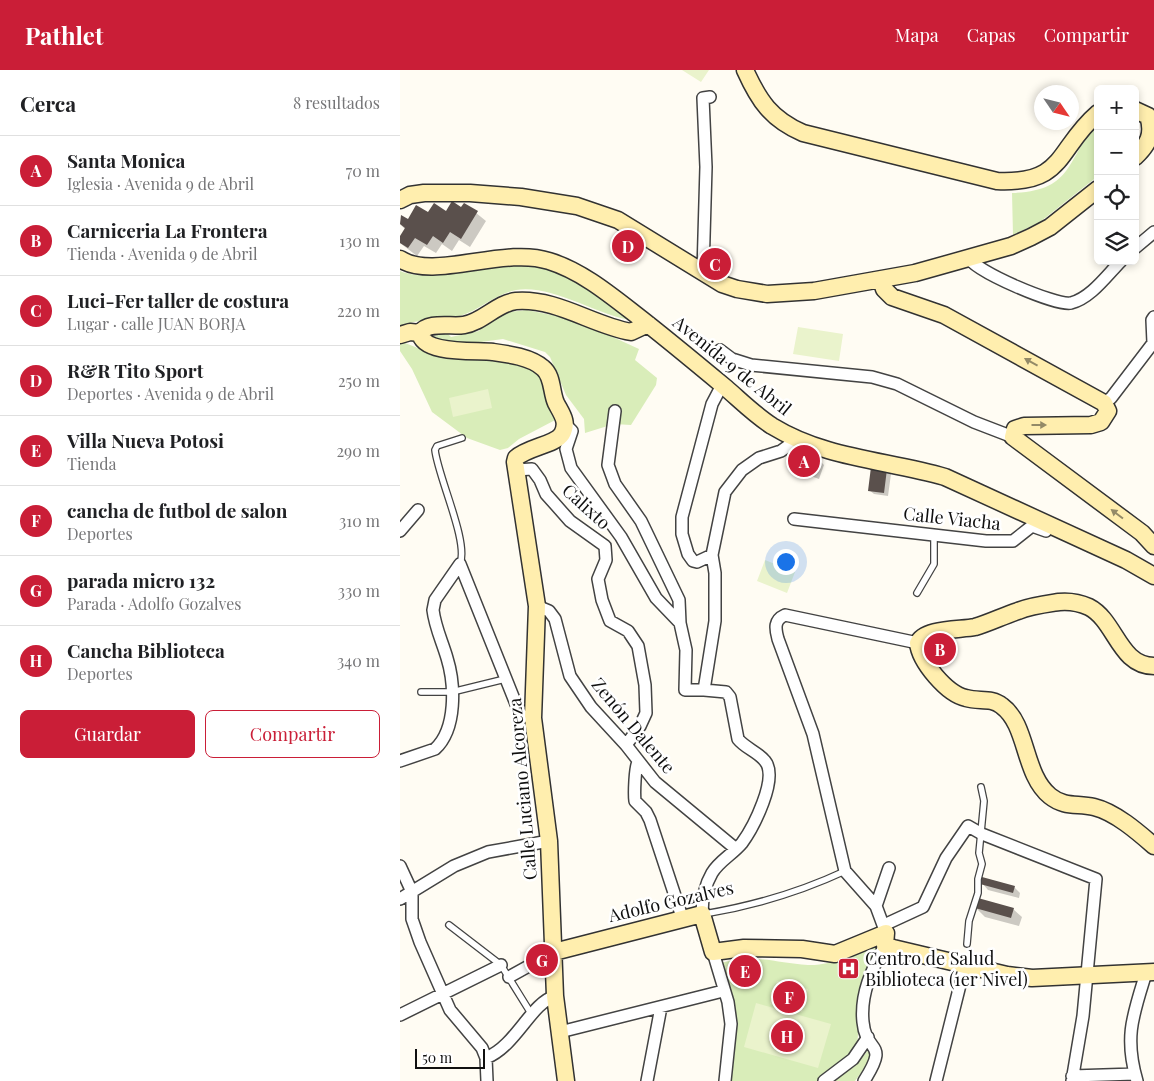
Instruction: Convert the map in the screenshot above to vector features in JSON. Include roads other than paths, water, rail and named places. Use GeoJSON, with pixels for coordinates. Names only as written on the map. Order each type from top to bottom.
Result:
{"type":"FeatureCollection","features":[{"type":"Feature","properties":{"kind":"main road"},"geometry":{"type":"LineString","coordinates":[[745,70],[761,102],[786,125],[803,133],[997,181],[1032,179],[1052,169],[1094,118]]}},
{"type":"Feature","properties":{"kind":"main road"},"geometry":{"type":"LineString","coordinates":[[1139,153],[1152,141],[1153,132],[1146,115]]}},
{"type":"Feature","properties":{"kind":"main road"},"geometry":{"type":"LineString","coordinates":[[400,200],[410,195],[424,192],[470,192],[521,197],[577,206],[618,220],[722,284],[737,289],[767,294],[814,291],[915,273],[1010,246],[1050,227],[1094,193]]}},
{"type":"Feature","properties":{"kind":"main road","name":"Avenida 9 de Abril"},"geometry":{"type":"LineString","coordinates":[[400,259],[428,266],[512,255],[548,260],[586,278],[648,324],[754,414],[793,438],[834,453],[914,468],[945,477],[1098,547],[1154,576]]}},
{"type":"Feature","properties":{"kind":"main road"},"geometry":{"type":"LineString","coordinates":[[881,279],[884,289],[892,297],[944,315],[1104,403],[1108,411],[1101,422],[1091,425],[1024,426],[1015,429],[1013,436],[1142,533],[1154,546]]}},
{"type":"Feature","properties":{"kind":"main road"},"geometry":{"type":"LineString","coordinates":[[400,335],[410,332],[420,333],[428,326],[464,325],[478,321],[514,301],[562,308],[614,328],[631,332],[648,324]]}},
{"type":"Feature","properties":{"kind":"main road"},"geometry":{"type":"LineString","coordinates":[[420,333],[422,339],[430,346],[503,353],[542,367],[549,375],[553,396],[564,416],[563,432],[558,439],[520,454],[516,458],[516,470]]}},
{"type":"Feature","properties":{"kind":"main road","name":"Calle Luciano Alcoreza"},"geometry":{"type":"LineString","coordinates":[[516,470],[537,606],[533,718],[549,841],[556,996],[566,1081]]}},
{"type":"Feature","properties":{"kind":"main road"},"geometry":{"type":"LineString","coordinates":[[1154,666],[1138,662],[1126,653],[1107,622],[1090,608],[1078,603],[1059,602],[1019,610],[976,626],[932,632],[920,638],[918,643],[923,658],[950,691],[967,699],[991,700],[1006,709],[1020,734],[1036,780],[1051,796],[1060,803],[1103,810],[1154,845]]}},
{"type":"Feature","properties":{"kind":"main road"},"geometry":{"type":"LineString","coordinates":[[702,914],[713,952],[744,948],[802,949],[835,954],[885,934],[965,965],[1032,978],[1150,972]]}},
{"type":"Feature","properties":{"kind":"main road","name":"Adolfo Gozalves"},"geometry":{"type":"LineString","coordinates":[[554,952],[682,917],[702,914]]}},
{"type":"Feature","properties":{"kind":"street"},"geometry":{"type":"LineString","coordinates":[[703,271],[706,167],[703,98],[710,97]]}},
{"type":"Feature","properties":{"kind":"street"},"geometry":{"type":"LineString","coordinates":[[1139,245],[1154,232]]}},
{"type":"Feature","properties":{"kind":"street"},"geometry":{"type":"LineString","coordinates":[[968,257],[977,267],[1060,303],[1070,303],[1086,296],[1117,265]]}},
{"type":"Feature","properties":{"kind":"street"},"geometry":{"type":"LineString","coordinates":[[1104,403],[1111,398],[1154,344],[1152,320],[1154,317]]}},
{"type":"Feature","properties":{"kind":"street"},"geometry":{"type":"LineString","coordinates":[[720,350],[732,359],[751,365],[872,376],[897,384],[979,425],[1013,436]]}},
{"type":"Feature","properties":{"kind":"street"},"geometry":{"type":"LineString","coordinates":[[712,555],[697,562],[693,561],[686,550],[681,526],[712,404],[722,385]]}},
{"type":"Feature","properties":{"kind":"street"},"geometry":{"type":"LineString","coordinates":[[615,411],[608,465],[610,474],[641,521],[673,584],[679,600],[680,623],[686,650],[685,690],[726,692],[730,697],[738,740],[765,761],[769,769],[769,780],[762,804],[749,831],[736,849],[714,870],[702,904],[702,914]]}},
{"type":"Feature","properties":{"kind":"street"},"geometry":{"type":"LineString","coordinates":[[565,424],[572,431],[566,449],[571,468],[620,537],[656,598],[680,623]]}},
{"type":"Feature","properties":{"kind":"street"},"geometry":{"type":"LineString","coordinates":[[704,690],[716,604],[712,555],[722,501],[730,484],[750,464],[781,451],[788,446],[793,438]]}},
{"type":"Feature","properties":{"kind":"street","name":"Calixto"},"geometry":{"type":"LineString","coordinates":[[516,470],[532,469],[546,494],[570,521],[605,546],[606,560],[598,579],[602,600],[610,621],[628,631],[638,646],[645,685],[646,713],[640,726],[626,745]]}},
{"type":"Feature","properties":{"kind":"street"},"geometry":{"type":"LineString","coordinates":[[400,531],[418,510]]}},
{"type":"Feature","properties":{"kind":"street","name":"Calle Viacha"},"geometry":{"type":"LineString","coordinates":[[794,519],[1009,542],[1018,539],[1026,529],[1032,526],[1084,546],[1098,547]]}},
{"type":"Feature","properties":{"kind":"street"},"geometry":{"type":"LineString","coordinates":[[460,564],[520,713],[527,718],[533,718]]}},
{"type":"Feature","properties":{"kind":"street"},"geometry":{"type":"LineString","coordinates":[[400,761],[426,754],[439,745],[449,726],[452,692],[450,668],[433,610],[436,600],[460,564]]}},
{"type":"Feature","properties":{"kind":"street","name":"Zenón Dalente"},"geometry":{"type":"LineString","coordinates":[[537,606],[549,611],[555,619],[564,661],[577,689],[626,745],[655,782],[736,849]]}},
{"type":"Feature","properties":{"kind":"street"},"geometry":{"type":"LineString","coordinates":[[885,934],[876,906],[845,871],[813,734],[776,630],[777,620],[785,615],[918,643]]}},
{"type":"Feature","properties":{"kind":"street"},"geometry":{"type":"LineString","coordinates":[[638,762],[635,768],[637,778],[635,801],[646,812],[650,820],[682,917]]}},
{"type":"Feature","properties":{"kind":"street"},"geometry":{"type":"LineString","coordinates":[[864,1081],[875,1064],[876,1056],[862,1017],[866,987],[885,934],[923,907],[946,858],[968,826],[982,834],[1096,879],[1087,975],[1072,1079],[1136,1078],[1129,1037],[1135,1006],[1150,972]]}},
{"type":"Feature","properties":{"kind":"street"},"geometry":{"type":"LineString","coordinates":[[400,898],[454,866],[488,852],[549,841]]}},
{"type":"Feature","properties":{"kind":"street"},"geometry":{"type":"LineString","coordinates":[[400,866],[412,892],[412,912],[415,930],[450,1010],[482,1048],[486,1058],[487,1081]]}},
{"type":"Feature","properties":{"kind":"street"},"geometry":{"type":"LineString","coordinates":[[876,906],[889,868]]}},
{"type":"Feature","properties":{"kind":"street","name":"Adolfo Gozalves"},"geometry":{"type":"LineString","coordinates":[[509,977],[554,952]]}},
{"type":"Feature","properties":{"kind":"street"},"geometry":{"type":"LineString","coordinates":[[713,952],[731,1024],[725,1081]]}},
{"type":"Feature","properties":{"kind":"street"},"geometry":{"type":"LineString","coordinates":[[400,1014],[501,965]]}},
{"type":"Feature","properties":{"kind":"street"},"geometry":{"type":"LineString","coordinates":[[936,1081],[965,965]]}},
{"type":"Feature","properties":{"kind":"street"},"geometry":{"type":"LineString","coordinates":[[560,1032],[724,991]]}},
{"type":"Feature","properties":{"kind":"street"},"geometry":{"type":"LineString","coordinates":[[486,1058],[509,1043],[549,998],[556,996]]}},
{"type":"Feature","properties":{"kind":"street"},"geometry":{"type":"LineString","coordinates":[[647,1081],[661,1007]]}},
{"type":"Feature","properties":{"kind":"street"},"geometry":{"type":"LineString","coordinates":[[824,1081],[853,1059],[868,1037]]}},
{"type":"Feature","properties":{"kind":"lane"},"geometry":{"type":"LineString","coordinates":[[460,564],[462,559],[460,541],[434,450],[437,446],[462,438]]}},
{"type":"Feature","properties":{"kind":"lane"},"geometry":{"type":"LineString","coordinates":[[917,593],[934,564],[934,535]]}},
{"type":"Feature","properties":{"kind":"lane"},"geometry":{"type":"LineString","coordinates":[[421,692],[452,692],[505,679]]}},
{"type":"Feature","properties":{"kind":"lane"},"geometry":{"type":"LineString","coordinates":[[967,944],[971,912],[978,894],[984,800],[982,787]]}},
{"type":"Feature","properties":{"kind":"lane","name":"Adolfo Gozalves"},"geometry":{"type":"LineString","coordinates":[[702,914],[757,902],[823,881],[845,871]]}},
{"type":"Feature","properties":{"kind":"lane"},"geometry":{"type":"LineString","coordinates":[[449,926],[501,965],[532,1016]]}},
{"type":"Feature","properties":{"kind":"place","name":"R&R Tito Sport"},"geometry":{"type":"Point","coordinates":[628,246]}},
{"type":"Feature","properties":{"kind":"place","name":"Luci-Fer taller de costura"},"geometry":{"type":"Point","coordinates":[715,264]}},
{"type":"Feature","properties":{"kind":"place","name":"Santa Monica"},"geometry":{"type":"Point","coordinates":[804,461]}},
{"type":"Feature","properties":{"kind":"place","name":"Carniceria La Frontera"},"geometry":{"type":"Point","coordinates":[940,649]}},
{"type":"Feature","properties":{"kind":"place","name":"parada micro 132"},"geometry":{"type":"Point","coordinates":[542,960]}},
{"type":"Feature","properties":{"kind":"place","name":"Centro de Salud Biblioteca (1er Nivel)"},"geometry":{"type":"Point","coordinates":[849,969]}},
{"type":"Feature","properties":{"kind":"place","name":"Villa Nueva Potosi"},"geometry":{"type":"Point","coordinates":[745,971]}},
{"type":"Feature","properties":{"kind":"place","name":"cancha de futbol de salon"},"geometry":{"type":"Point","coordinates":[789,997]}},
{"type":"Feature","properties":{"kind":"place","name":"Cancha Biblioteca"},"geometry":{"type":"Point","coordinates":[787,1036]}}]}
